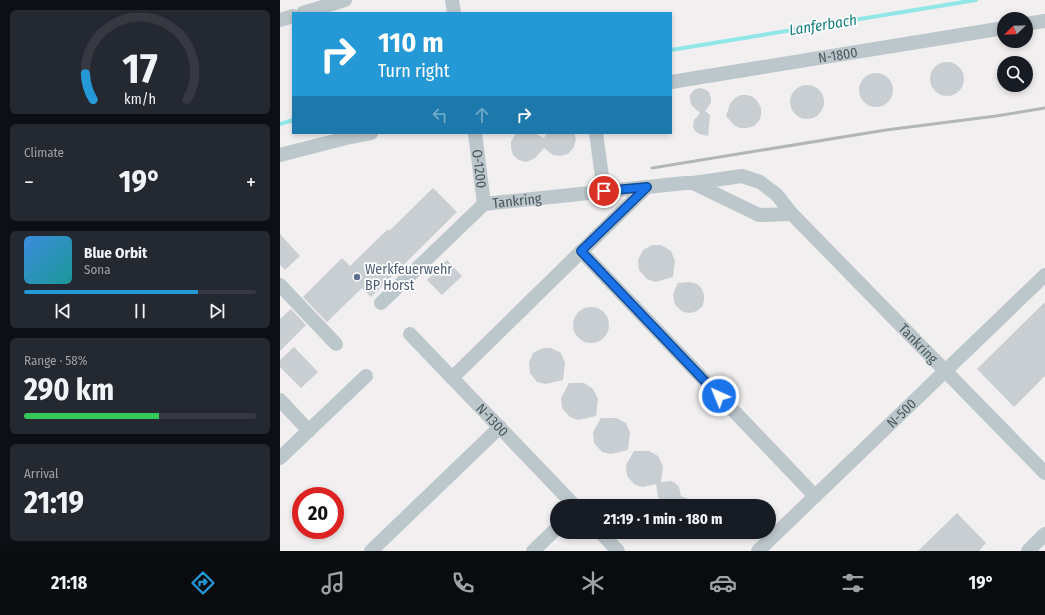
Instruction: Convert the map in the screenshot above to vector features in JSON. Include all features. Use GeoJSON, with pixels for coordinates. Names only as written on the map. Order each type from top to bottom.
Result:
{"type":"FeatureCollection","features":[{"type":"Feature","properties":{"kind":"lane"},"geometry":{"type":"LineString","coordinates":[[306,12],[345,0]]}},
{"type":"Feature","properties":{"kind":"lane"},"geometry":{"type":"LineString","coordinates":[[452,0],[454,12]]}},
{"type":"Feature","properties":{"kind":"lane"},"geometry":{"type":"LineString","coordinates":[[280,20],[292,16]]}},
{"type":"Feature","properties":{"kind":"lane"},"geometry":{"type":"LineString","coordinates":[[1033,23],[1045,20]]}},
{"type":"Feature","properties":{"kind":"lane","name":"N-1800"},"geometry":{"type":"LineString","coordinates":[[672,82],[997,29]]}},
{"type":"Feature","properties":{"kind":"lane"},"geometry":{"type":"LineString","coordinates":[[280,155],[350,136],[364,134]]}},
{"type":"Feature","properties":{"kind":"lane","name":"O-1200"},"geometry":{"type":"LineString","coordinates":[[474,134],[484,204]]}},
{"type":"Feature","properties":{"kind":"lane"},"geometry":{"type":"LineString","coordinates":[[596,134],[604,191]]}},
{"type":"Feature","properties":{"kind":"lane","name":"Tankring"},"geometry":{"type":"LineString","coordinates":[[381,303],[484,204],[693,183],[742,176],[760,182],[777,195],[792,214],[1045,473]]}},
{"type":"Feature","properties":{"kind":"lane","name":"Tankring"},"geometry":{"type":"LineString","coordinates":[[693,183],[759,215],[792,214]]}},
{"type":"Feature","properties":{"kind":"lane"},"geometry":{"type":"LineString","coordinates":[[452,378],[647,187]]}},
{"type":"Feature","properties":{"kind":"lane"},"geometry":{"type":"LineString","coordinates":[[581,251],[815,496]]}},
{"type":"Feature","properties":{"kind":"lane","name":"N-500"},"geometry":{"type":"LineString","coordinates":[[758,551],[1045,275]]}},
{"type":"Feature","properties":{"kind":"lane"},"geometry":{"type":"LineString","coordinates":[[280,285],[336,344]]}},
{"type":"Feature","properties":{"kind":"lane","name":"N-1300"},"geometry":{"type":"LineString","coordinates":[[410,334],[568,499]]}},
{"type":"Feature","properties":{"kind":"lane"},"geometry":{"type":"LineString","coordinates":[[280,458],[366,376]]}},
{"type":"Feature","properties":{"kind":"lane"},"geometry":{"type":"LineString","coordinates":[[280,400],[309,431]]}},
{"type":"Feature","properties":{"kind":"lane"},"geometry":{"type":"LineString","coordinates":[[371,551],[500,427]]}},
{"type":"Feature","properties":{"kind":"lane"},"geometry":{"type":"LineString","coordinates":[[1028,551],[1045,534]]}},
{"type":"Feature","properties":{"kind":"lane"},"geometry":{"type":"LineString","coordinates":[[533,551],[550,535]]}},
{"type":"Feature","properties":{"kind":"lane"},"geometry":{"type":"LineString","coordinates":[[607,539],[618,551]]}},
{"type":"Feature","properties":{"kind":"building"},"geometry":{"type":"Polygon","coordinates":[[[947,62],[959,67],[964,79],[959,91],[947,96],[935,91],[930,79],[935,67],[947,62]]]}},
{"type":"Feature","properties":{"kind":"building"},"geometry":{"type":"Polygon","coordinates":[[[876,73],[888,78],[893,90],[888,102],[876,107],[864,102],[859,90],[864,78],[876,73]]]}},
{"type":"Feature","properties":{"kind":"building"},"geometry":{"type":"Polygon","coordinates":[[[807,85],[819,90],[824,102],[819,114],[807,119],[795,114],[790,102],[795,90],[807,85]]]}},
{"type":"Feature","properties":{"kind":"building"},"geometry":{"type":"Polygon","coordinates":[[[699,88],[709,92],[711,98],[711,103],[705,111],[710,115],[708,136],[699,134],[695,131],[693,126],[694,120],[700,113],[692,106],[690,95],[694,90],[699,88]]]}},
{"type":"Feature","properties":{"kind":"building"},"geometry":{"type":"Polygon","coordinates":[[[741,95],[753,97],[761,108],[759,121],[754,126],[740,128],[734,125],[726,116],[730,104],[735,98],[741,95]]]}},
{"type":"Feature","properties":{"kind":"building"},"geometry":{"type":"Polygon","coordinates":[[[536,134],[544,138],[546,134],[574,134],[576,139],[574,147],[568,154],[560,156],[553,155],[544,148],[534,159],[526,162],[519,160],[513,155],[511,142],[515,135],[536,134]]]}},
{"type":"Feature","properties":{"kind":"building","name":"Werkfeuerwehr BP Horst"},"geometry":{"type":"Polygon","coordinates":[[[433,188],[457,212],[371,297],[362,288],[327,322],[303,297],[342,258],[350,266],[388,229],[389,231],[433,188]]]}},
{"type":"Feature","properties":{"kind":"building"},"geometry":{"type":"Polygon","coordinates":[[[280,234],[300,256],[285,270],[280,265],[280,234]]]}},
{"type":"Feature","properties":{"kind":"building"},"geometry":{"type":"Polygon","coordinates":[[[652,245],[661,245],[671,251],[675,261],[673,277],[655,282],[647,279],[639,270],[638,260],[643,250],[652,245]]]}},
{"type":"Feature","properties":{"kind":"building"},"geometry":{"type":"Polygon","coordinates":[[[447,260],[462,276],[442,295],[427,280],[447,260]]]}},
{"type":"Feature","properties":{"kind":"building"},"geometry":{"type":"Polygon","coordinates":[[[690,282],[697,284],[702,289],[704,301],[702,307],[697,311],[690,313],[683,312],[676,306],[673,294],[678,283],[690,282]]]}},
{"type":"Feature","properties":{"kind":"building"},"geometry":{"type":"Polygon","coordinates":[[[1045,302],[1045,376],[1014,407],[977,369],[1045,302]]]}},
{"type":"Feature","properties":{"kind":"building"},"geometry":{"type":"Polygon","coordinates":[[[595,307],[604,312],[608,318],[608,332],[604,338],[595,343],[587,343],[578,338],[574,332],[573,321],[578,312],[584,308],[595,307]]]}},
{"type":"Feature","properties":{"kind":"building"},"geometry":{"type":"Polygon","coordinates":[[[291,309],[306,325],[280,351],[280,319],[291,309]]]}},
{"type":"Feature","properties":{"kind":"building"},"geometry":{"type":"Polygon","coordinates":[[[294,347],[318,372],[301,388],[280,367],[280,360],[294,347]]]}},
{"type":"Feature","properties":{"kind":"building"},"geometry":{"type":"Polygon","coordinates":[[[543,348],[551,348],[561,353],[565,363],[563,380],[546,384],[537,382],[530,373],[529,362],[533,353],[543,348]]]}},
{"type":"Feature","properties":{"kind":"building"},"geometry":{"type":"Polygon","coordinates":[[[569,383],[584,383],[593,389],[598,399],[596,416],[578,420],[570,417],[562,408],[561,398],[569,383]]]}},
{"type":"Feature","properties":{"kind":"building"},"geometry":{"type":"Polygon","coordinates":[[[601,418],[616,418],[626,423],[630,433],[628,450],[611,454],[602,452],[594,443],[593,432],[601,418]]]}},
{"type":"Feature","properties":{"kind":"building"},"geometry":{"type":"Polygon","coordinates":[[[634,451],[649,451],[658,456],[663,466],[661,482],[671,481],[675,483],[679,487],[681,496],[688,499],[660,499],[656,484],[643,487],[635,485],[627,476],[626,465],[634,451]]]}},
{"type":"Feature","properties":{"kind":"building"},"geometry":{"type":"Polygon","coordinates":[[[957,513],[986,543],[979,551],[918,551],[957,513]]]}},
{"type":"Feature","properties":{"kind":"waterway","name":"Lanferbach"},"geometry":{"type":"LineString","coordinates":[[672,50],[976,0]]}},
{"type":"Feature","properties":{"kind":"waterway","name":"Lanferbach"},"geometry":{"type":"LineString","coordinates":[[280,124],[292,120]]}},
{"type":"Feature","properties":{"kind":"railway"},"geometry":{"type":"LineString","coordinates":[[652,168],[886,130],[996,116],[1045,108]]}},
{"type":"Feature","properties":{"kind":"place","name":"Werkfeuerwehr BP Horst"},"geometry":{"type":"Point","coordinates":[357,277]}},
{"type":"Feature","properties":{"kind":"route"},"geometry":{"type":"LineString","coordinates":[[604,191],[647,187],[581,251],[719,396]]}}]}
